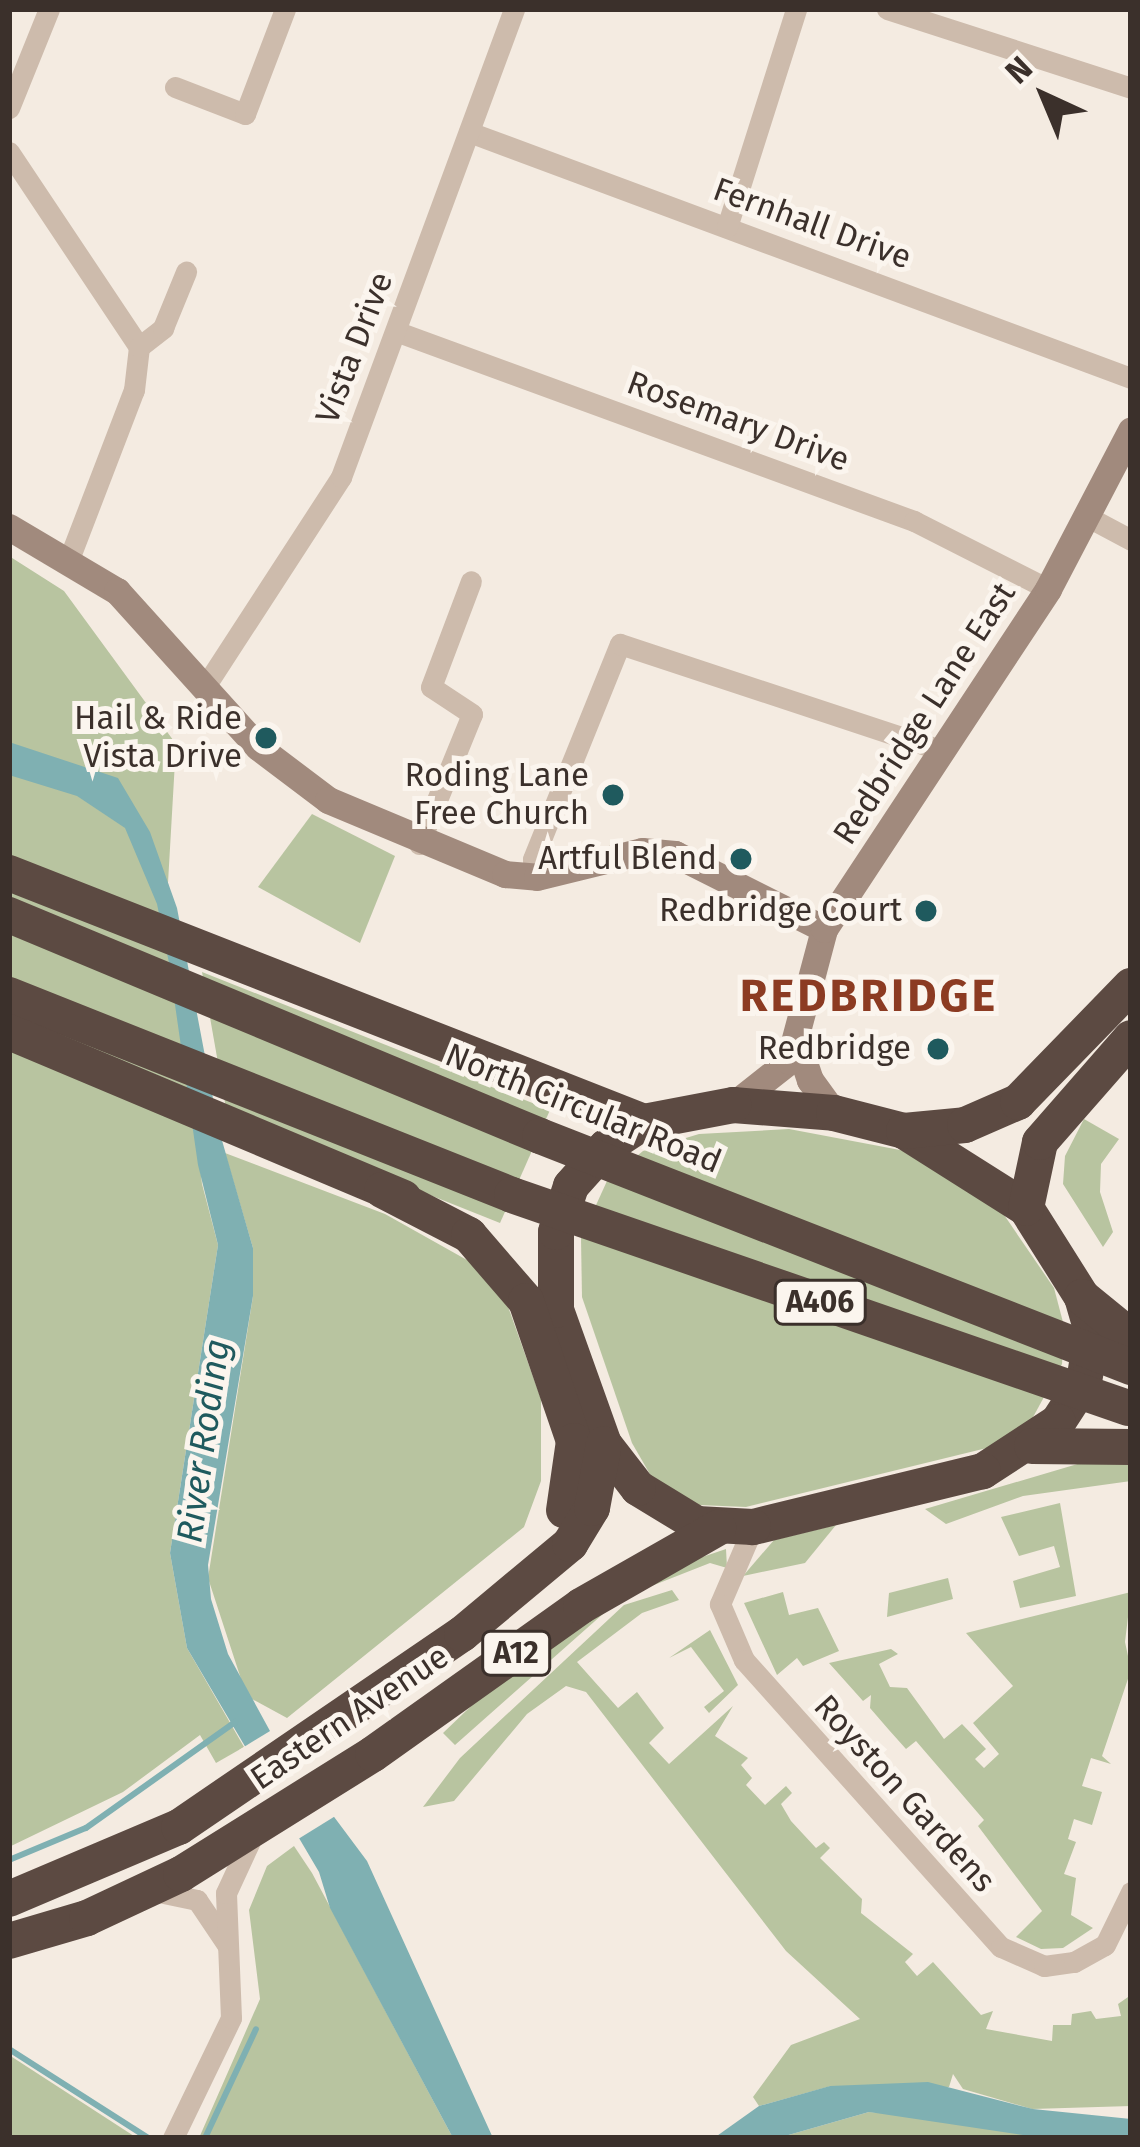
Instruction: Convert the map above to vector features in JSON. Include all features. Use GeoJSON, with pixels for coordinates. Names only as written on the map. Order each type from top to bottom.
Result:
{"type":"FeatureCollection","features":[{"type":"Feature","properties":{"kind":"highway"},"geometry":{"type":"LineString","coordinates":[[9,873],[199,952],[644,1122]]}},
{"type":"Feature","properties":{"kind":"highway","name":"North Circular Road"},"geometry":{"type":"LineString","coordinates":[[9,915],[540,1136],[1131,1367]]}},
{"type":"Feature","properties":{"kind":"highway","name":"A12"},"geometry":{"type":"LineString","coordinates":[[904,1131],[965,1125],[1018,1102],[1131,986]]}},
{"type":"Feature","properties":{"kind":"highway","name":"A406"},"geometry":{"type":"LineString","coordinates":[[9,994],[512,1195],[1130,1408]]}},
{"type":"Feature","properties":{"kind":"highway"},"geometry":{"type":"LineString","coordinates":[[9,1033],[228,1129],[484,1229],[556,1310]]}},
{"type":"Feature","properties":{"kind":"highway"},"geometry":{"type":"LineString","coordinates":[[1026,1208],[1040,1142],[1131,1038]]}},
{"type":"Feature","properties":{"kind":"highway","name":"A12"},"geometry":{"type":"LineString","coordinates":[[733,1105],[834,1113],[904,1131],[1026,1208],[1082,1297],[1092,1332],[1084,1382],[1032,1446],[983,1471],[736,1528],[650,1498],[604,1444],[556,1310],[556,1232],[571,1186],[606,1147],[644,1122],[733,1105]]}},
{"type":"Feature","properties":{"kind":"highway"},"geometry":{"type":"LineString","coordinates":[[342,1722],[384,1666],[548,1536],[575,1470],[558,1387],[512,1276],[469,1235],[382,1190]]}},
{"type":"Feature","properties":{"kind":"highway"},"geometry":{"type":"LineString","coordinates":[[1082,1297],[1131,1337]]}},
{"type":"Feature","properties":{"kind":"highway","name":"Eastern Avenue"},"geometry":{"type":"LineString","coordinates":[[9,1899],[136,1850],[342,1722],[570,1544],[592,1508],[604,1444]]}},
{"type":"Feature","properties":{"kind":"highway"},"geometry":{"type":"LineString","coordinates":[[1032,1446],[1131,1447]]}},
{"type":"Feature","properties":{"kind":"highway","name":"Eastern Avenue"},"geometry":{"type":"LineString","coordinates":[[9,1941],[149,1892],[319,1787],[581,1606],[736,1528]]}},
{"type":"Feature","properties":{"kind":"street"},"geometry":{"type":"LineString","coordinates":[[9,108],[50,9]]}},
{"type":"Feature","properties":{"kind":"street"},"geometry":{"type":"LineString","coordinates":[[175,87],[245,114],[285,9]]}},
{"type":"Feature","properties":{"kind":"street","name":"Vista Drive"},"geometry":{"type":"LineString","coordinates":[[206,685],[341,477],[514,9]]}},
{"type":"Feature","properties":{"kind":"street"},"geometry":{"type":"LineString","coordinates":[[727,227],[796,9]]}},
{"type":"Feature","properties":{"kind":"street"},"geometry":{"type":"LineString","coordinates":[[887,9],[1131,88]]}},
{"type":"Feature","properties":{"kind":"street","name":"Fernhall Drive"},"geometry":{"type":"LineString","coordinates":[[470,132],[1131,378]]}},
{"type":"Feature","properties":{"kind":"street"},"geometry":{"type":"LineString","coordinates":[[9,152],[139,347],[134,390],[69,559]]}},
{"type":"Feature","properties":{"kind":"street"},"geometry":{"type":"LineString","coordinates":[[139,347],[164,328],[186,272]]}},
{"type":"Feature","properties":{"kind":"street","name":"Rosemary Drive"},"geometry":{"type":"LineString","coordinates":[[398,332],[914,521],[1048,590]]}},
{"type":"Feature","properties":{"kind":"street","name":"Redbridge Lane East"},"geometry":{"type":"LineString","coordinates":[[733,1105],[775,1077],[797,1041],[824,929],[1048,590],[1131,430]]}},
{"type":"Feature","properties":{"kind":"street"},"geometry":{"type":"LineString","coordinates":[[1088,518],[1131,540]]}},
{"type":"Feature","properties":{"kind":"street"},"geometry":{"type":"LineString","coordinates":[[9,527],[117,591],[288,775],[419,844],[537,878],[642,851],[675,854],[824,929]]}},
{"type":"Feature","properties":{"kind":"street"},"geometry":{"type":"LineString","coordinates":[[419,844],[472,714],[430,687],[471,581]]}},
{"type":"Feature","properties":{"kind":"street"},"geometry":{"type":"LineString","coordinates":[[537,878],[533,859],[620,644],[943,751]]}},
{"type":"Feature","properties":{"kind":"street"},"geometry":{"type":"LineString","coordinates":[[797,1041],[810,1080],[834,1113]]}},
{"type":"Feature","properties":{"kind":"street","name":"Royston Gardens"},"geometry":{"type":"LineString","coordinates":[[736,1528],[720,1604],[744,1660],[1001,1947],[1044,1966],[1074,1962],[1105,1945],[1131,1892]]}},
{"type":"Feature","properties":{"kind":"street"},"geometry":{"type":"LineString","coordinates":[[173,2138],[231,2018],[234,1957],[228,1880],[268,1820]]}},
{"type":"Feature","properties":{"kind":"street"},"geometry":{"type":"LineString","coordinates":[[149,1892],[197,1900],[234,1957]]}},
{"type":"Feature","properties":{"kind":"green space"},"geometry":{"type":"Polygon","coordinates":[[[9,556],[64,591],[176,744],[168,883],[202,1184],[218,1245],[170,1553],[187,1648],[244,1747],[216,1763],[200,1735],[123,1792],[9,1847],[9,556]]]}},
{"type":"Feature","properties":{"kind":"green space"},"geometry":{"type":"Polygon","coordinates":[[[312,814],[395,856],[360,943],[258,887],[312,814]]]}},
{"type":"Feature","properties":{"kind":"green space"},"geometry":{"type":"Polygon","coordinates":[[[202,972],[550,1110],[500,1223],[227,1114],[202,972]]]}},
{"type":"Feature","properties":{"kind":"green space"},"geometry":{"type":"Polygon","coordinates":[[[1084,1119],[1119,1139],[1101,1164],[1100,1192],[1113,1232],[1103,1247],[1063,1184],[1065,1156],[1084,1119]]]}},
{"type":"Feature","properties":{"kind":"green space"},"geometry":{"type":"Polygon","coordinates":[[[789,1129],[916,1153],[1000,1209],[1054,1288],[1064,1326],[1062,1364],[1032,1419],[995,1446],[746,1507],[699,1505],[651,1476],[632,1443],[582,1297],[581,1238],[607,1181],[643,1151],[699,1134],[789,1129]]]}},
{"type":"Feature","properties":{"kind":"green space"},"geometry":{"type":"Polygon","coordinates":[[[225,1153],[385,1214],[483,1269],[505,1298],[541,1399],[541,1481],[524,1527],[287,1718],[252,1699],[208,1578],[253,1296],[253,1248],[225,1153]]]}},
{"type":"Feature","properties":{"kind":"green space"},"geometry":{"type":"Polygon","coordinates":[[[1091,1460],[1131,1461],[1131,1481],[1023,1496],[946,1524],[925,1509],[1091,1460]]]}},
{"type":"Feature","properties":{"kind":"green space"},"geometry":{"type":"Polygon","coordinates":[[[1060,1503],[1076,1596],[1020,1608],[1013,1581],[1060,1567],[1054,1546],[1019,1556],[1001,1517],[1060,1503]]]}},
{"type":"Feature","properties":{"kind":"green space"},"geometry":{"type":"Polygon","coordinates":[[[836,1525],[805,1563],[743,1576],[774,1540],[836,1525]]]}},
{"type":"Feature","properties":{"kind":"green space"},"geometry":{"type":"Polygon","coordinates":[[[726,1549],[727,1568],[710,1563],[621,1598],[455,1745],[443,1733],[491,1687],[658,1572],[726,1549]]]}},
{"type":"Feature","properties":{"kind":"green space"},"geometry":{"type":"Polygon","coordinates":[[[948,1578],[953,1599],[887,1617],[889,1593],[948,1578]]]}},
{"type":"Feature","properties":{"kind":"green space"},"geometry":{"type":"Polygon","coordinates":[[[672,1590],[679,1600],[642,1613],[577,1662],[618,1708],[637,1692],[664,1728],[649,1743],[669,1764],[733,1706],[715,1736],[748,1758],[741,1765],[752,1778],[746,1785],[765,1805],[786,1786],[792,1793],[781,1804],[791,1821],[816,1848],[824,1842],[830,1848],[820,1858],[862,1899],[861,1913],[913,1954],[905,1962],[917,1976],[933,1962],[981,2015],[993,2011],[986,2029],[1052,2041],[1053,2025],[1071,2025],[1072,2014],[1091,2011],[1096,2019],[1121,2016],[1118,2004],[1131,1995],[1131,2106],[1032,2109],[963,2089],[953,2074],[949,2087],[831,2086],[759,2106],[753,2097],[791,2045],[860,2019],[786,1951],[586,1692],[566,1686],[527,1714],[454,1801],[423,1807],[460,1758],[624,1605],[672,1590]]]}},
{"type":"Feature","properties":{"kind":"green space"},"geometry":{"type":"Polygon","coordinates":[[[783,1592],[789,1615],[818,1608],[839,1651],[803,1666],[797,1658],[777,1675],[744,1603],[783,1592]]]}},
{"type":"Feature","properties":{"kind":"green space"},"geometry":{"type":"Polygon","coordinates":[[[1131,1592],[1125,1642],[1131,1670],[1102,1756],[1111,1764],[1091,1758],[1082,1786],[1102,1792],[1092,1825],[1074,1819],[1068,1839],[1076,1842],[1064,1874],[1076,1878],[1071,1915],[1093,1928],[1063,1948],[1041,1949],[1016,1937],[1042,1911],[978,1826],[984,1820],[916,1741],[906,1749],[870,1708],[871,1695],[863,1701],[829,1663],[891,1649],[898,1654],[879,1664],[890,1687],[907,1688],[944,1739],[962,1724],[986,1749],[975,1759],[984,1768],[999,1754],[973,1723],[1013,1686],[966,1633],[1131,1592]]]}},
{"type":"Feature","properties":{"kind":"green space"},"geometry":{"type":"Polygon","coordinates":[[[710,1630],[738,1685],[709,1713],[704,1707],[724,1691],[691,1647],[669,1658],[710,1630]]]}},
{"type":"Feature","properties":{"kind":"green space"},"geometry":{"type":"Polygon","coordinates":[[[294,1846],[453,2138],[199,2138],[260,1999],[249,1910],[267,1866],[294,1846]]]}},
{"type":"Feature","properties":{"kind":"green space"},"geometry":{"type":"Polygon","coordinates":[[[9,2055],[137,2138],[9,2138],[9,2055]]]}},
{"type":"Feature","properties":{"kind":"green space"},"geometry":{"type":"Polygon","coordinates":[[[869,2112],[943,2118],[1043,2138],[778,2138],[869,2112]]]}},
{"type":"Feature","properties":{"kind":"water","name":"River Roding"},"geometry":{"type":"Polygon","coordinates":[[[9,742],[118,778],[150,832],[177,908],[219,1130],[253,1248],[253,1296],[208,1565],[211,1599],[228,1654],[270,1731],[367,1861],[493,2138],[453,2138],[330,1908],[319,1872],[187,1648],[170,1553],[218,1245],[198,1165],[169,963],[157,904],[125,828],[77,796],[9,775],[9,742]]]}},
{"type":"Feature","properties":{"kind":"water"},"geometry":{"type":"Polygon","coordinates":[[[928,2082],[1033,2109],[1131,2119],[1131,2138],[1043,2138],[869,2112],[778,2138],[714,2138],[759,2106],[830,2086],[928,2082]]]}},
{"type":"Feature","properties":{"kind":"pier"},"geometry":{"type":"Polygon","coordinates":[[[275,1728],[337,1815],[295,1841],[239,1750],[275,1728]]]}},
{"type":"Feature","properties":{"kind":"waterway"},"geometry":{"type":"LineString","coordinates":[[9,1860],[86,1828],[235,1722]]}},
{"type":"Feature","properties":{"kind":"waterway"},"geometry":{"type":"LineString","coordinates":[[205,2138],[256,2029]]}},
{"type":"Feature","properties":{"kind":"waterway"},"geometry":{"type":"LineString","coordinates":[[9,2049],[148,2138]]}},
{"type":"Feature","properties":{"kind":"place","name":"Hail & Ride Vista Drive"},"geometry":{"type":"Point","coordinates":[266,738]}},
{"type":"Feature","properties":{"kind":"place","name":"Roding Lane Free Church"},"geometry":{"type":"Point","coordinates":[613,795]}},
{"type":"Feature","properties":{"kind":"place","name":"Artful Blend"},"geometry":{"type":"Point","coordinates":[741,859]}},
{"type":"Feature","properties":{"kind":"place","name":"Redbridge Court"},"geometry":{"type":"Point","coordinates":[926,911]}},
{"type":"Feature","properties":{"kind":"place","name":"Redbridge"},"geometry":{"type":"Point","coordinates":[938,1049]}},
{"type":"Feature","properties":{"kind":"district","name":"REDBRIDGE"},"geometry":{"type":"Point","coordinates":[869,997]}}]}
